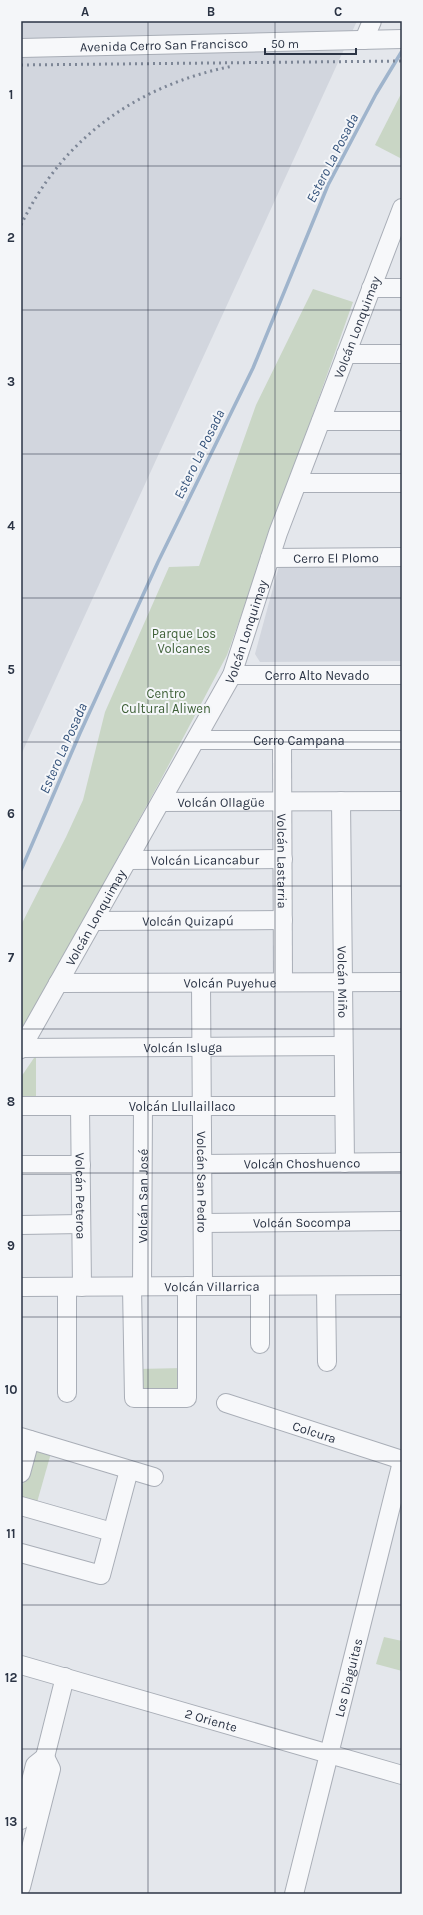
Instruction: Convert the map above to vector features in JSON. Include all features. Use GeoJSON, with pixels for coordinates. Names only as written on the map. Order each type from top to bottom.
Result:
{"type":"FeatureCollection","features":[{"type":"Feature","properties":{"kind":"street"},"geometry":{"type":"LineString","coordinates":[[364,40],[372,21]]}},
{"type":"Feature","properties":{"kind":"street","name":"Avenida Cerro San Francisco"},"geometry":{"type":"LineString","coordinates":[[21,48],[398,39]]}},
{"type":"Feature","properties":{"kind":"street","name":"Volcán Lonquimay"},"geometry":{"type":"LineString","coordinates":[[21,1048],[232,675],[270,558],[401,211]]}},
{"type":"Feature","properties":{"kind":"street"},"geometry":{"type":"LineString","coordinates":[[371,288],[402,288]]}},
{"type":"Feature","properties":{"kind":"street"},"geometry":{"type":"LineString","coordinates":[[346,354],[402,354]]}},
{"type":"Feature","properties":{"kind":"street"},"geometry":{"type":"LineString","coordinates":[[321,421],[402,421]]}},
{"type":"Feature","properties":{"kind":"street"},"geometry":{"type":"LineString","coordinates":[[298,483],[402,483]]}},
{"type":"Feature","properties":{"kind":"street","name":"Cerro El Plomo"},"geometry":{"type":"LineString","coordinates":[[270,558],[402,557]]}},
{"type":"Feature","properties":{"kind":"street","name":"Cerro Alto Nevado"},"geometry":{"type":"LineString","coordinates":[[232,675],[402,675]]}},
{"type":"Feature","properties":{"kind":"street","name":"Cerro Campana"},"geometry":{"type":"LineString","coordinates":[[196,740],[402,740]]}},
{"type":"Feature","properties":{"kind":"street","name":"Volcán Lastarria"},"geometry":{"type":"LineString","coordinates":[[282,740],[283,982]]}},
{"type":"Feature","properties":{"kind":"street","name":"Volcán Miño"},"geometry":{"type":"LineString","coordinates":[[341,801],[344,1163]]}},
{"type":"Feature","properties":{"kind":"street","name":"Volcán Ollagüe"},"geometry":{"type":"LineString","coordinates":[[161,802],[402,801]]}},
{"type":"Feature","properties":{"kind":"street","name":"Volcán Licancabur"},"geometry":{"type":"LineString","coordinates":[[128,860],[283,859]]}},
{"type":"Feature","properties":{"kind":"street","name":"Volcán Quizapú"},"geometry":{"type":"LineString","coordinates":[[94,921],[283,920]]}},
{"type":"Feature","properties":{"kind":"street","name":"Volcán Puyehue"},"geometry":{"type":"LineString","coordinates":[[58,983],[402,982]]}},
{"type":"Feature","properties":{"kind":"street","name":"Volcán San Pedro"},"geometry":{"type":"LineString","coordinates":[[134,1398],[187,1398],[195,1286],[203,1223],[201,983]]}},
{"type":"Feature","properties":{"kind":"street","name":"Volcán Isluga"},"geometry":{"type":"LineString","coordinates":[[21,1048],[343,1046]]}},
{"type":"Feature","properties":{"kind":"street","name":"Volcán Llullaillaco"},"geometry":{"type":"LineString","coordinates":[[21,1106],[344,1106]]}},
{"type":"Feature","properties":{"kind":"street","name":"Volcán Peteroa"},"geometry":{"type":"LineString","coordinates":[[67,1393],[74,1287],[82,1224],[80,1106]]}},
{"type":"Feature","properties":{"kind":"street","name":"Volcán San José"},"geometry":{"type":"LineString","coordinates":[[134,1398],[142,1106]]}},
{"type":"Feature","properties":{"kind":"street","name":"Volcán Choshuenco"},"geometry":{"type":"LineString","coordinates":[[202,1164],[402,1162]]}},
{"type":"Feature","properties":{"kind":"street"},"geometry":{"type":"LineString","coordinates":[[21,1165],[81,1166]]}},
{"type":"Feature","properties":{"kind":"street","name":"Volcán Socompa"},"geometry":{"type":"LineString","coordinates":[[203,1223],[402,1221]]}},
{"type":"Feature","properties":{"kind":"street"},"geometry":{"type":"LineString","coordinates":[[21,1224],[82,1224]]}},
{"type":"Feature","properties":{"kind":"street","name":"Volcán Villarrica"},"geometry":{"type":"LineString","coordinates":[[21,1287],[402,1285]]}},
{"type":"Feature","properties":{"kind":"street"},"geometry":{"type":"LineString","coordinates":[[260,1286],[260,1344]]}},
{"type":"Feature","properties":{"kind":"street"},"geometry":{"type":"LineString","coordinates":[[326,1286],[327,1362]]}},
{"type":"Feature","properties":{"kind":"street","name":"Colcura"},"geometry":{"type":"LineString","coordinates":[[226,1403],[402,1461]]}},
{"type":"Feature","properties":{"kind":"street"},"geometry":{"type":"LineString","coordinates":[[21,1473],[26,1438],[154,1478]]}},
{"type":"Feature","properties":{"kind":"street","name":"Los Diaguitas"},"geometry":{"type":"LineString","coordinates":[[294,1894],[330,1755],[402,1461]]}},
{"type":"Feature","properties":{"kind":"street"},"geometry":{"type":"LineString","coordinates":[[21,1553],[101,1575],[128,1470]]}},
{"type":"Feature","properties":{"kind":"street"},"geometry":{"type":"LineString","coordinates":[[21,1506],[112,1532]]}},
{"type":"Feature","properties":{"kind":"street","name":"2 Oriente"},"geometry":{"type":"LineString","coordinates":[[21,1665],[402,1775]]}},
{"type":"Feature","properties":{"kind":"street"},"geometry":{"type":"LineString","coordinates":[[21,1820],[35,1765],[45,1757],[65,1677]]}},
{"type":"Feature","properties":{"kind":"street"},"geometry":{"type":"LineString","coordinates":[[21,1887],[51,1769],[45,1757]]}},
{"type":"Feature","properties":{"kind":"shaded area"},"geometry":{"type":"Polygon","coordinates":[[[21,21],[357,21],[21,755],[21,21]]]}},
{"type":"Feature","properties":{"kind":"shaded area"},"geometry":{"type":"Polygon","coordinates":[[[279,566],[402,567],[402,661],[260,662],[255,654],[279,566]]]}},
{"type":"Feature","properties":{"kind":"green space"},"geometry":{"type":"Polygon","coordinates":[[[402,92],[402,159],[375,145],[402,92]]]}},
{"type":"Feature","properties":{"kind":"green space","name":"Parque Los Volcanes"},"geometry":{"type":"Polygon","coordinates":[[[313,289],[353,302],[227,655],[158,785],[21,1033],[21,925],[66,837],[83,800],[105,712],[169,567],[199,566],[256,405],[313,289]]]}},
{"type":"Feature","properties":{"kind":"green space"},"geometry":{"type":"Polygon","coordinates":[[[36,1055],[36,1101],[21,1101],[21,1077],[36,1055]]]}},
{"type":"Feature","properties":{"kind":"green space"},"geometry":{"type":"Polygon","coordinates":[[[184,1368],[184,1395],[137,1395],[137,1369],[184,1368]]]}},
{"type":"Feature","properties":{"kind":"green space"},"geometry":{"type":"Polygon","coordinates":[[[33,1448],[51,1453],[36,1506],[21,1502],[21,1491],[33,1448]]]}},
{"type":"Feature","properties":{"kind":"green space"},"geometry":{"type":"Polygon","coordinates":[[[384,1637],[402,1641],[402,1671],[376,1664],[384,1637]]]}},
{"type":"Feature","properties":{"kind":"waterway","name":"Estero La Posada"},"geometry":{"type":"LineString","coordinates":[[21,870],[80,733],[158,562],[253,368],[328,185],[376,94],[402,51]]}},
{"type":"Feature","properties":{"kind":"railway"},"geometry":{"type":"LineString","coordinates":[[21,65],[402,61]]}},
{"type":"Feature","properties":{"kind":"railway"},"geometry":{"type":"LineString","coordinates":[[21,225],[38,194],[58,166],[81,141],[107,120],[135,101],[166,86],[198,75],[233,66]]}},
{"type":"Feature","properties":{"kind":"park label","name":"Centro Cultural Aliwen"},"geometry":{"type":"Point","coordinates":[166,700]}}]}
